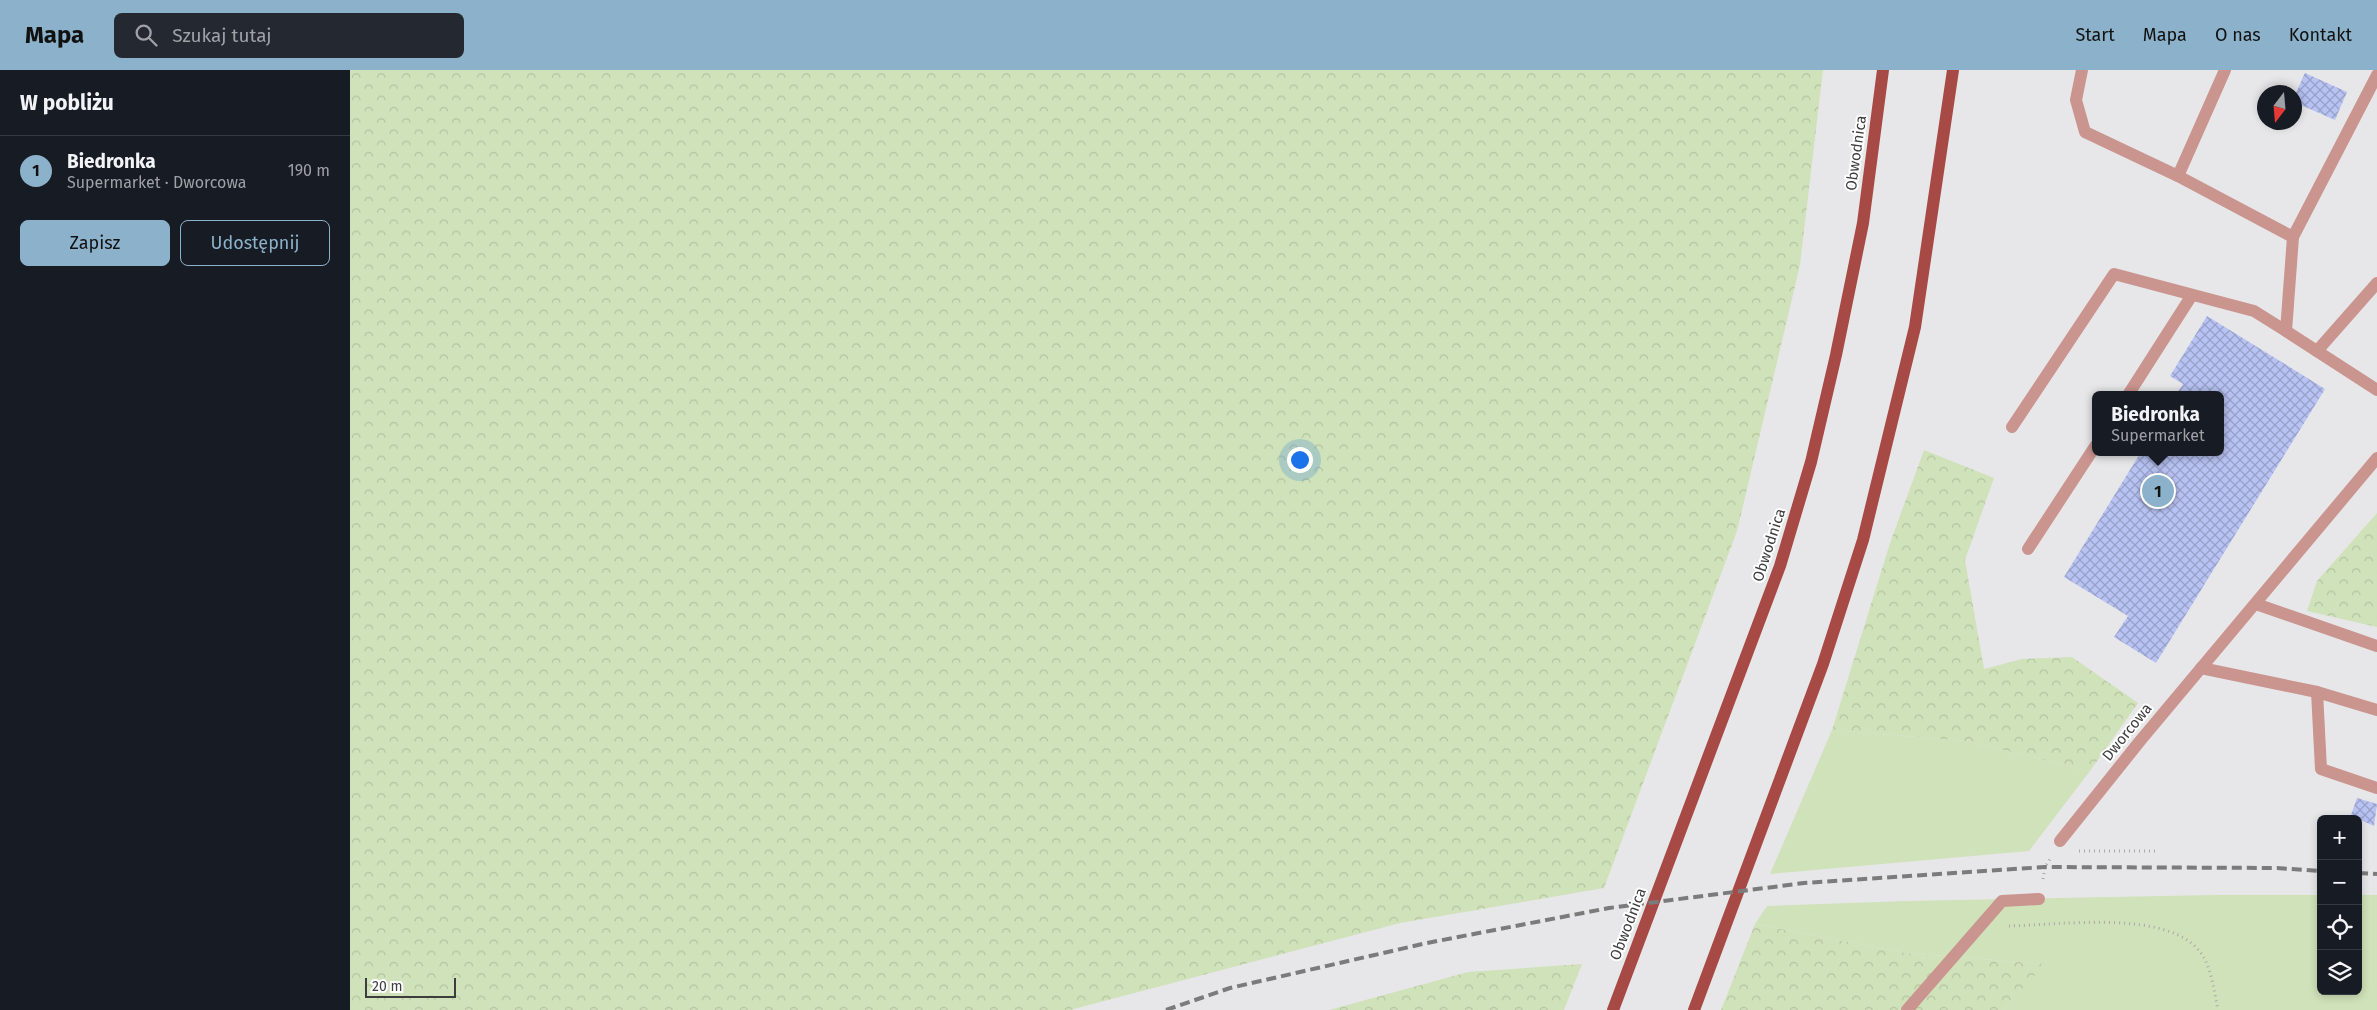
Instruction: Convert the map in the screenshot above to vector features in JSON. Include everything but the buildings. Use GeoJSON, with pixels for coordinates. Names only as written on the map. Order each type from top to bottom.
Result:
{"type":"FeatureCollection","features":[{"type":"Feature","properties":{"kind":"main road","name":"Obwodnica"},"geometry":{"type":"LineString","coordinates":[[1613,1010],[1777,576],[1811,462],[1836,355],[1863,222],[1883,70]]}},
{"type":"Feature","properties":{"kind":"main road"},"geometry":{"type":"LineString","coordinates":[[1694,1010],[1823,664],[1863,540],[1915,327],[1953,70]]}},
{"type":"Feature","properties":{"kind":"street"},"geometry":{"type":"LineString","coordinates":[[2082,70],[2076,100],[2085,132],[2178,176],[2293,236]]}},
{"type":"Feature","properties":{"kind":"street"},"geometry":{"type":"LineString","coordinates":[[2178,176],[2225,70]]}},
{"type":"Feature","properties":{"kind":"street"},"geometry":{"type":"LineString","coordinates":[[2286,331],[2293,236],[2377,75]]}},
{"type":"Feature","properties":{"kind":"street"},"geometry":{"type":"LineString","coordinates":[[2012,427],[2114,274],[2254,311],[2377,390]]}},
{"type":"Feature","properties":{"kind":"street"},"geometry":{"type":"LineString","coordinates":[[2317,351],[2377,282]]}},
{"type":"Feature","properties":{"kind":"street"},"geometry":{"type":"LineString","coordinates":[[2131,391],[2192,295]]}},
{"type":"Feature","properties":{"kind":"street"},"geometry":{"type":"LineString","coordinates":[[2028,549],[2092,450]]}},
{"type":"Feature","properties":{"kind":"street","name":"Dworcowa"},"geometry":{"type":"LineString","coordinates":[[2057,846],[2140,741],[2377,458]]}},
{"type":"Feature","properties":{"kind":"street"},"geometry":{"type":"LineString","coordinates":[[2256,604],[2377,646]]}},
{"type":"Feature","properties":{"kind":"street"},"geometry":{"type":"LineString","coordinates":[[2202,668],[2317,692],[2377,710]]}},
{"type":"Feature","properties":{"kind":"street"},"geometry":{"type":"LineString","coordinates":[[2317,692],[2322,769],[2377,788]]}},
{"type":"Feature","properties":{"kind":"street"},"geometry":{"type":"LineString","coordinates":[[1907,1010],[2002,901],[2039,899]]}},
{"type":"Feature","properties":{"kind":"path"},"geometry":{"type":"LineString","coordinates":[[2039,899],[2045,867],[2057,846],[2158,851]]}},
{"type":"Feature","properties":{"kind":"path"},"geometry":{"type":"LineString","coordinates":[[1979,927],[2136,922],[2161,927],[2184,938],[2201,952],[2211,978],[2218,1010]]}},
{"type":"Feature","properties":{"kind":"green space"},"geometry":{"type":"Polygon","coordinates":[[[350,70],[1823,70],[1800,265],[1737,531],[1604,888],[1400,923],[1070,1010],[350,1010],[350,70]]]}},
{"type":"Feature","properties":{"kind":"green space"},"geometry":{"type":"Polygon","coordinates":[[[1924,450],[1994,478],[1965,560],[1984,669],[2022,659],[2072,657],[2138,703],[2090,771],[1966,741],[1832,730],[1890,543],[1924,450]]]}},
{"type":"Feature","properties":{"kind":"green space"},"geometry":{"type":"Polygon","coordinates":[[[2377,513],[2377,627],[2307,611],[2317,581],[2377,513]]]}},
{"type":"Feature","properties":{"kind":"green space"},"geometry":{"type":"Polygon","coordinates":[[[1832,730],[1966,741],[2090,771],[2029,851],[1770,874],[1832,730]]]}},
{"type":"Feature","properties":{"kind":"green space"},"geometry":{"type":"Polygon","coordinates":[[[2214,895],[2317,895],[2317,995],[2362,995],[2362,895],[2377,895],[2377,1010],[2003,1010],[2044,964],[1906,953],[1755,924],[1767,906],[1907,901],[2214,895]]]}},
{"type":"Feature","properties":{"kind":"green space"},"geometry":{"type":"Polygon","coordinates":[[[1755,924],[1906,953],[2045,964],[2003,1010],[1721,1010],[1755,924]]]}},
{"type":"Feature","properties":{"kind":"green space"},"geometry":{"type":"Polygon","coordinates":[[[1582,964],[1564,1010],[1329,1010],[1468,972],[1582,964]]]}},
{"type":"Feature","properties":{"kind":"railway"},"geometry":{"type":"LineString","coordinates":[[1166,1010],[1230,988],[1427,943],[1609,908],[1804,883],[2045,867],[2277,868],[2317,871]]}},
{"type":"Feature","properties":{"kind":"railway"},"geometry":{"type":"LineString","coordinates":[[2362,873],[2377,874]]}},
{"type":"Feature","properties":{"kind":"place","name":"Biedronka"},"geometry":{"type":"Point","coordinates":[2158,491]}}]}
